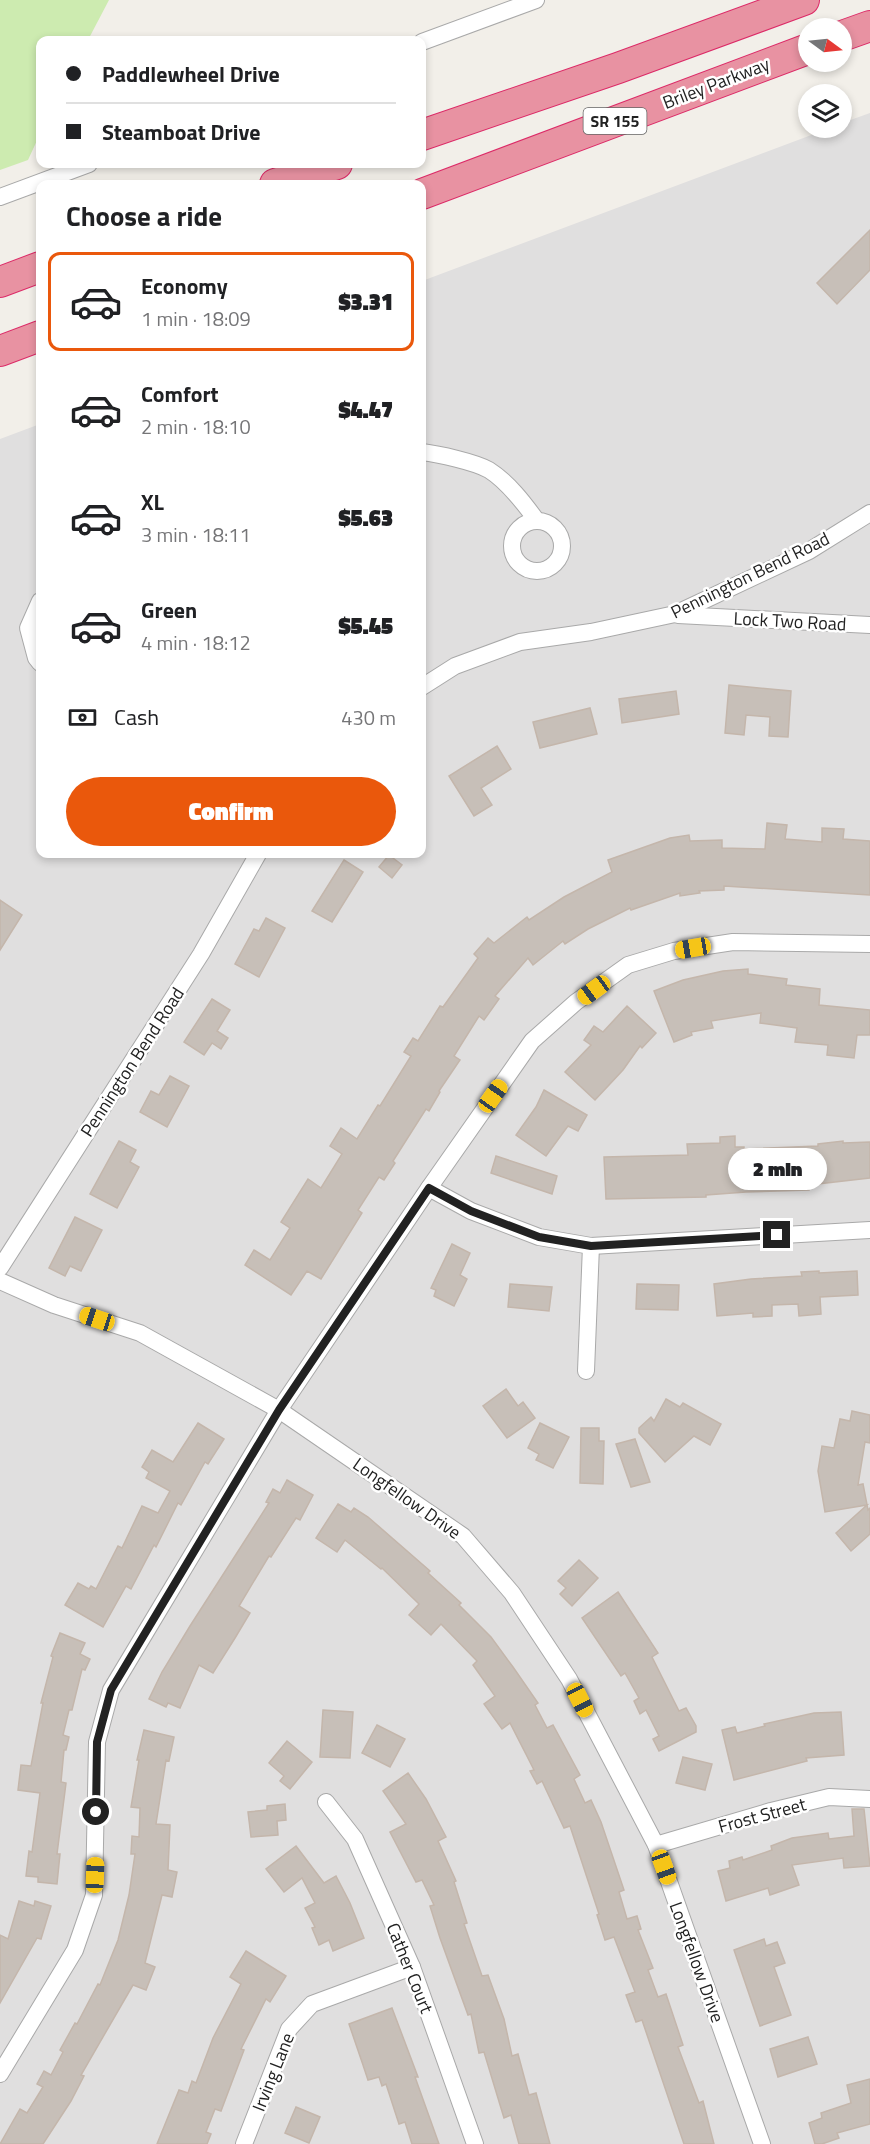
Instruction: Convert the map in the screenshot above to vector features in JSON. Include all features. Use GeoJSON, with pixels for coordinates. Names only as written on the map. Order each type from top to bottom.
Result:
{"type":"FeatureCollection","features":[{"type":"Feature","properties":{"kind":"highway","name":"SR 155"},"geometry":{"type":"LineString","coordinates":[[426,134],[618,68],[804,0]]}},
{"type":"Feature","properties":{"kind":"highway"},"geometry":{"type":"LineString","coordinates":[[852,32],[870,26]]}},
{"type":"Feature","properties":{"kind":"highway","name":"Briley Parkway"},"geometry":{"type":"LineString","coordinates":[[426,192],[798,53]]}},
{"type":"Feature","properties":{"kind":"highway"},"geometry":{"type":"LineString","coordinates":[[287,180],[325,168]]}},
{"type":"Feature","properties":{"kind":"highway"},"geometry":{"type":"LineString","coordinates":[[0,282],[36,268]]}},
{"type":"Feature","properties":{"kind":"highway"},"geometry":{"type":"LineString","coordinates":[[0,351],[36,338]]}},
{"type":"Feature","properties":{"kind":"street"},"geometry":{"type":"LineString","coordinates":[[426,41],[537,0]]}},
{"type":"Feature","properties":{"kind":"street"},"geometry":{"type":"LineString","coordinates":[[46,180],[78,168]]}},
{"type":"Feature","properties":{"kind":"street"},"geometry":{"type":"LineString","coordinates":[[0,197],[36,184]]}},
{"type":"Feature","properties":{"kind":"street"},"geometry":{"type":"LineString","coordinates":[[426,452],[441,454],[489,470],[521,499],[537,521]]}},
{"type":"Feature","properties":{"kind":"street","name":"Pennington Bend Road"},"geometry":{"type":"LineString","coordinates":[[426,684],[455,666],[520,642],[591,632],[675,614],[809,551],[870,513]]}},
{"type":"Feature","properties":{"kind":"street"},"geometry":{"type":"LineString","coordinates":[[36,610],[28,628],[36,658]]}},
{"type":"Feature","properties":{"kind":"street","name":"Lock Two Road"},"geometry":{"type":"LineString","coordinates":[[675,614],[870,625]]}},
{"type":"Feature","properties":{"kind":"street","name":"Pennington Bend Road"},"geometry":{"type":"LineString","coordinates":[[0,1268],[201,954],[256,858]]}},
{"type":"Feature","properties":{"kind":"street"},"geometry":{"type":"LineString","coordinates":[[0,2074],[75,1950],[94,1895],[97,1742],[111,1690],[279,1410],[429,1188],[532,1041],[576,1002],[628,965],[674,951],[733,942],[870,944]]}},
{"type":"Feature","properties":{"kind":"street"},"geometry":{"type":"LineString","coordinates":[[429,1188],[471,1211],[539,1237],[591,1246],[870,1230]]}},
{"type":"Feature","properties":{"kind":"street"},"geometry":{"type":"LineString","coordinates":[[586,1371],[591,1246]]}},
{"type":"Feature","properties":{"kind":"street","name":"Longfellow Drive"},"geometry":{"type":"LineString","coordinates":[[0,1281],[54,1305],[140,1333],[279,1410],[463,1536],[512,1593],[569,1679],[656,1845],[762,2144]]}},
{"type":"Feature","properties":{"kind":"street","name":"Frost Street"},"geometry":{"type":"LineString","coordinates":[[656,1845],[771,1811],[829,1797],[870,1799]]}},
{"type":"Feature","properties":{"kind":"street","name":"Cather Court"},"geometry":{"type":"LineString","coordinates":[[326,1802],[355,1839],[412,1967],[475,2144]]}},
{"type":"Feature","properties":{"kind":"street","name":"Irving Lane"},"geometry":{"type":"LineString","coordinates":[[244,2144],[289,2029],[312,2004],[412,1967]]}},
{"type":"Feature","properties":{"kind":"shaded area"},"geometry":{"type":"Polygon","coordinates":[[[870,113],[870,2144],[0,2144],[0,439],[36,426],[36,858],[426,858],[426,280],[803,138],[852,138],[852,119],[870,113]]]}},
{"type":"Feature","properties":{"kind":"green space"},"geometry":{"type":"Polygon","coordinates":[[[0,0],[109,0],[90,36],[36,36],[36,143],[28,160],[0,170],[0,0]]]}},
{"type":"Feature","properties":{"kind":"building"},"geometry":{"type":"Polygon","coordinates":[[[870,230],[870,270],[837,304],[817,283],[870,230]]]}},
{"type":"Feature","properties":{"kind":"building"},"geometry":{"type":"Polygon","coordinates":[[[729,685],[791,691],[788,737],[769,736],[770,717],[746,715],[744,735],[725,733],[729,685]]]}},
{"type":"Feature","properties":{"kind":"building"},"geometry":{"type":"Polygon","coordinates":[[[676,691],[679,714],[622,723],[619,699],[676,691]]]}},
{"type":"Feature","properties":{"kind":"building"},"geometry":{"type":"Polygon","coordinates":[[[590,708],[597,734],[540,748],[533,722],[590,708]]]}},
{"type":"Feature","properties":{"kind":"building"},"geometry":{"type":"Polygon","coordinates":[[[497,746],[511,769],[481,788],[492,805],[474,816],[449,776],[497,746]]]}},
{"type":"Feature","properties":{"kind":"building"},"geometry":{"type":"Polygon","coordinates":[[[767,823],[787,825],[785,839],[822,842],[822,828],[844,829],[843,839],[870,841],[870,895],[724,886],[724,890],[699,891],[700,893],[680,896],[680,893],[631,910],[630,908],[588,929],[565,944],[563,941],[533,965],[528,958],[495,996],[499,999],[484,1020],[479,1016],[454,1056],[460,1060],[439,1091],[429,1111],[426,1109],[393,1161],[395,1163],[384,1180],[379,1177],[358,1210],[362,1213],[321,1279],[307,1271],[291,1295],[245,1265],[254,1250],[270,1260],[290,1228],[281,1222],[308,1179],[321,1188],[342,1154],[330,1146],[341,1128],[357,1139],[411,1056],[404,1052],[413,1038],[418,1041],[440,1006],[443,1007],[478,958],[474,954],[488,938],[494,943],[527,917],[529,920],[564,897],[612,872],[608,860],[670,838],[689,835],[690,841],[722,840],[722,848],[765,849],[767,823]]]}},
{"type":"Feature","properties":{"kind":"building"},"geometry":{"type":"Polygon","coordinates":[[[386,858],[393,858],[402,865],[392,878],[379,867],[386,858]]]}},
{"type":"Feature","properties":{"kind":"building"},"geometry":{"type":"Polygon","coordinates":[[[344,860],[363,872],[332,922],[312,911],[344,860]]]}},
{"type":"Feature","properties":{"kind":"building"},"geometry":{"type":"Polygon","coordinates":[[[0,900],[22,915],[0,950],[0,900]]]}},
{"type":"Feature","properties":{"kind":"building"},"geometry":{"type":"Polygon","coordinates":[[[266,918],[285,928],[259,977],[235,964],[254,929],[259,931],[266,918]]]}},
{"type":"Feature","properties":{"kind":"building"},"geometry":{"type":"Polygon","coordinates":[[[748,969],[748,974],[787,979],[786,985],[820,989],[819,1005],[870,1010],[870,1035],[857,1035],[854,1058],[827,1055],[828,1045],[795,1042],[797,1028],[760,1023],[761,1013],[711,1021],[713,1028],[691,1032],[692,1035],[674,1042],[654,991],[683,980],[723,971],[748,969]]]}},
{"type":"Feature","properties":{"kind":"building"},"geometry":{"type":"Polygon","coordinates":[[[212,999],[230,1010],[217,1031],[228,1038],[221,1049],[212,1043],[204,1055],[184,1042],[212,999]]]}},
{"type":"Feature","properties":{"kind":"building"},"geometry":{"type":"Polygon","coordinates":[[[627,1006],[656,1033],[642,1048],[640,1046],[623,1070],[595,1100],[565,1072],[591,1045],[584,1040],[594,1026],[603,1032],[627,1006]]]}},
{"type":"Feature","properties":{"kind":"building"},"geometry":{"type":"Polygon","coordinates":[[[170,1076],[189,1086],[167,1127],[140,1112],[151,1091],[159,1095],[170,1076]]]}},
{"type":"Feature","properties":{"kind":"building"},"geometry":{"type":"Polygon","coordinates":[[[544,1090],[587,1115],[578,1131],[568,1126],[546,1156],[516,1135],[536,1107],[544,1090]]]}},
{"type":"Feature","properties":{"kind":"building"},"geometry":{"type":"Polygon","coordinates":[[[735,1136],[735,1147],[744,1147],[744,1149],[818,1146],[818,1144],[843,1141],[843,1143],[870,1142],[870,1178],[809,1185],[809,1190],[746,1192],[706,1195],[706,1197],[606,1199],[604,1157],[688,1155],[687,1144],[720,1143],[720,1137],[735,1136]]]}},
{"type":"Feature","properties":{"kind":"building"},"geometry":{"type":"Polygon","coordinates":[[[119,1141],[136,1150],[130,1162],[139,1167],[117,1208],[90,1194],[119,1141]]]}},
{"type":"Feature","properties":{"kind":"building"},"geometry":{"type":"Polygon","coordinates":[[[496,1156],[557,1176],[552,1194],[491,1173],[496,1156]]]}},
{"type":"Feature","properties":{"kind":"building"},"geometry":{"type":"Polygon","coordinates":[[[75,1217],[102,1230],[81,1271],[70,1266],[65,1276],[49,1268],[75,1217]]]}},
{"type":"Feature","properties":{"kind":"building"},"geometry":{"type":"Polygon","coordinates":[[[452,1244],[470,1253],[460,1275],[467,1279],[454,1306],[434,1296],[436,1290],[431,1288],[452,1244]]]}},
{"type":"Feature","properties":{"kind":"building"},"geometry":{"type":"Polygon","coordinates":[[[819,1271],[819,1273],[857,1271],[858,1295],[820,1297],[821,1314],[799,1316],[798,1304],[772,1305],[772,1316],[753,1317],[753,1313],[717,1316],[714,1284],[802,1276],[801,1272],[819,1271]]]}},
{"type":"Feature","properties":{"kind":"building"},"geometry":{"type":"Polygon","coordinates":[[[510,1284],[552,1287],[549,1311],[508,1307],[510,1284]]]}},
{"type":"Feature","properties":{"kind":"building"},"geometry":{"type":"Polygon","coordinates":[[[637,1284],[679,1285],[678,1310],[636,1309],[637,1284]]]}},
{"type":"Feature","properties":{"kind":"building"},"geometry":{"type":"Polygon","coordinates":[[[506,1389],[518,1406],[523,1402],[535,1418],[507,1438],[483,1406],[506,1389]]]}},
{"type":"Feature","properties":{"kind":"building"},"geometry":{"type":"Polygon","coordinates":[[[666,1399],[680,1407],[683,1403],[721,1424],[710,1445],[694,1436],[665,1462],[639,1433],[639,1428],[651,1417],[654,1421],[666,1399]]]}},
{"type":"Feature","properties":{"kind":"building"},"geometry":{"type":"Polygon","coordinates":[[[852,1411],[870,1415],[870,1443],[865,1442],[858,1485],[863,1484],[868,1510],[870,1508],[870,1534],[851,1551],[836,1533],[867,1505],[825,1512],[818,1471],[822,1446],[834,1448],[840,1419],[850,1421],[852,1411]]]}},
{"type":"Feature","properties":{"kind":"building"},"geometry":{"type":"Polygon","coordinates":[[[198,1423],[224,1439],[208,1464],[205,1462],[181,1505],[178,1503],[131,1589],[126,1586],[103,1627],[65,1605],[78,1583],[89,1589],[91,1586],[96,1589],[118,1546],[122,1548],[142,1506],[158,1513],[170,1491],[146,1478],[149,1472],[142,1467],[152,1450],[173,1462],[198,1423]]]}},
{"type":"Feature","properties":{"kind":"building"},"geometry":{"type":"Polygon","coordinates":[[[540,1423],[569,1437],[553,1468],[536,1460],[539,1454],[528,1448],[540,1423]]]}},
{"type":"Feature","properties":{"kind":"building"},"geometry":{"type":"Polygon","coordinates":[[[581,1428],[599,1428],[599,1441],[604,1441],[603,1484],[580,1483],[581,1428]]]}},
{"type":"Feature","properties":{"kind":"building"},"geometry":{"type":"Polygon","coordinates":[[[635,1439],[650,1482],[631,1487],[616,1444],[635,1439]]]}},
{"type":"Feature","properties":{"kind":"building"},"geometry":{"type":"Polygon","coordinates":[[[287,1480],[313,1495],[300,1520],[296,1518],[271,1557],[269,1556],[239,1606],[250,1613],[213,1673],[199,1665],[180,1708],[168,1703],[166,1707],[149,1699],[162,1672],[190,1626],[269,1503],[266,1502],[273,1489],[280,1493],[287,1480]]]}},
{"type":"Feature","properties":{"kind":"building"},"geometry":{"type":"Polygon","coordinates":[[[338,1504],[351,1512],[354,1508],[368,1517],[430,1571],[428,1573],[461,1603],[459,1605],[491,1637],[538,1703],[535,1705],[547,1728],[553,1725],[580,1775],[574,1779],[585,1803],[591,1800],[601,1822],[624,1890],[619,1892],[627,1919],[637,1916],[641,1929],[638,1930],[653,1968],[648,1970],[658,1997],[666,1994],[683,2045],[678,2047],[699,2103],[703,2101],[714,2144],[684,2144],[642,2020],[636,2022],[626,1995],[635,1992],[614,1937],[605,1940],[597,1915],[599,1914],[570,1826],[564,1828],[542,1781],[537,1784],[530,1771],[534,1770],[510,1723],[502,1729],[484,1704],[495,1696],[473,1665],[477,1661],[441,1624],[431,1635],[409,1615],[419,1604],[382,1568],[345,1540],[337,1552],[316,1538],[338,1504]]]}},
{"type":"Feature","properties":{"kind":"building"},"geometry":{"type":"Polygon","coordinates":[[[579,1560],[598,1578],[572,1606],[560,1594],[566,1588],[558,1581],[579,1560]]]}},
{"type":"Feature","properties":{"kind":"building"},"geometry":{"type":"Polygon","coordinates":[[[618,1592],[658,1653],[652,1657],[679,1711],[686,1708],[696,1726],[696,1732],[659,1751],[653,1739],[659,1736],[646,1710],[640,1714],[634,1701],[639,1698],[625,1673],[621,1676],[582,1618],[618,1592]]]}},
{"type":"Feature","properties":{"kind":"building"},"geometry":{"type":"Polygon","coordinates":[[[60,1633],[85,1643],[80,1654],[90,1659],[85,1670],[82,1669],[63,1735],[69,1737],[66,1750],[64,1750],[61,1782],[66,1783],[57,1854],[60,1854],[57,1884],[38,1882],[38,1877],[26,1876],[29,1851],[32,1852],[40,1793],[18,1790],[21,1765],[31,1766],[43,1703],[41,1703],[53,1657],[51,1656],[60,1633]]]}},
{"type":"Feature","properties":{"kind":"building"},"geometry":{"type":"Polygon","coordinates":[[[323,1710],[353,1712],[350,1758],[320,1757],[323,1710]]]}},
{"type":"Feature","properties":{"kind":"building"},"geometry":{"type":"Polygon","coordinates":[[[841,1712],[844,1755],[806,1758],[807,1761],[734,1780],[722,1730],[735,1727],[737,1733],[765,1726],[764,1724],[814,1713],[841,1712]]]}},
{"type":"Feature","properties":{"kind":"building"},"geometry":{"type":"Polygon","coordinates":[[[377,1725],[405,1739],[390,1767],[362,1753],[377,1725]]]}},
{"type":"Feature","properties":{"kind":"building"},"geometry":{"type":"Polygon","coordinates":[[[144,1730],[174,1737],[169,1761],[166,1760],[156,1824],[170,1825],[168,1870],[177,1872],[172,1897],[162,1895],[145,1963],[155,1967],[146,1990],[133,1985],[81,2075],[84,2076],[71,2101],[43,2144],[0,2144],[20,2109],[27,2113],[43,2087],[37,2084],[44,2071],[51,2075],[63,2052],[60,2050],[98,1984],[100,1985],[118,1940],[129,1895],[135,1854],[131,1854],[132,1836],[139,1837],[140,1808],[131,1807],[139,1760],[137,1760],[144,1730]]]}},
{"type":"Feature","properties":{"kind":"building"},"geometry":{"type":"Polygon","coordinates":[[[287,1741],[312,1762],[290,1789],[280,1781],[284,1776],[269,1763],[287,1741]]]}},
{"type":"Feature","properties":{"kind":"building"},"geometry":{"type":"Polygon","coordinates":[[[683,1757],[712,1764],[705,1790],[676,1783],[683,1757]]]}},
{"type":"Feature","properties":{"kind":"building"},"geometry":{"type":"Polygon","coordinates":[[[408,1773],[426,1799],[446,1837],[438,1841],[456,1881],[454,1882],[467,1923],[464,1924],[482,1976],[488,1975],[504,2019],[512,2056],[518,2054],[529,2095],[536,2093],[550,2144],[519,2144],[511,2115],[504,2118],[484,2052],[479,2053],[471,2014],[468,2015],[440,1938],[430,1906],[434,1905],[422,1880],[416,1882],[390,1832],[406,1824],[383,1791],[408,1773]]]}},
{"type":"Feature","properties":{"kind":"building"},"geometry":{"type":"Polygon","coordinates":[[[285,1804],[286,1820],[277,1821],[278,1835],[251,1837],[248,1812],[267,1810],[267,1806],[285,1804]]]}},
{"type":"Feature","properties":{"kind":"building"},"geometry":{"type":"Polygon","coordinates":[[[852,1809],[864,1809],[870,1866],[844,1868],[843,1858],[792,1865],[799,1885],[770,1895],[768,1888],[726,1901],[718,1871],[730,1868],[729,1861],[742,1857],[743,1860],[772,1850],[771,1846],[792,1838],[828,1833],[829,1839],[854,1836],[852,1809]]]}},
{"type":"Feature","properties":{"kind":"building"},"geometry":{"type":"Polygon","coordinates":[[[296,1846],[324,1883],[336,1876],[364,1938],[333,1951],[329,1940],[319,1945],[312,1928],[315,1927],[305,1908],[315,1903],[302,1878],[284,1892],[266,1869],[296,1846]]]}},
{"type":"Feature","properties":{"kind":"building"},"geometry":{"type":"Polygon","coordinates":[[[19,1901],[34,1906],[35,1901],[51,1906],[41,1939],[37,1938],[0,2003],[0,1935],[8,1939],[19,1901]]]}},
{"type":"Feature","properties":{"kind":"building"},"geometry":{"type":"Polygon","coordinates":[[[764,1939],[766,1946],[777,1942],[785,1963],[774,1967],[791,2015],[760,2026],[734,1950],[764,1939]]]}},
{"type":"Feature","properties":{"kind":"building"},"geometry":{"type":"Polygon","coordinates":[[[246,1951],[286,1976],[270,2002],[266,1999],[241,2049],[244,2050],[221,2111],[215,2109],[206,2132],[211,2134],[207,2144],[157,2144],[179,2090],[188,2093],[192,2081],[196,2083],[213,2038],[241,1984],[230,1977],[246,1951]]]}},
{"type":"Feature","properties":{"kind":"building"},"geometry":{"type":"Polygon","coordinates":[[[392,2008],[418,2077],[415,2077],[439,2144],[412,2144],[405,2122],[399,2124],[386,2084],[382,2086],[379,2077],[368,2080],[349,2024],[392,2008]]]}},
{"type":"Feature","properties":{"kind":"building"},"geometry":{"type":"Polygon","coordinates":[[[808,2037],[817,2064],[778,2077],[770,2049],[808,2037]]]}},
{"type":"Feature","properties":{"kind":"building"},"geometry":{"type":"Polygon","coordinates":[[[870,2079],[870,2124],[837,2133],[839,2138],[815,2144],[809,2123],[822,2118],[821,2113],[851,2103],[847,2085],[870,2079]]]}},
{"type":"Feature","properties":{"kind":"building"},"geometry":{"type":"Polygon","coordinates":[[[296,2107],[320,2117],[309,2143],[285,2133],[296,2107]]]}},
{"type":"Feature","properties":{"kind":"route"},"geometry":{"type":"LineString","coordinates":[[96,1812],[97,1742],[111,1690],[279,1410],[429,1188],[471,1211],[539,1237],[591,1246],[777,1235]]}}]}
